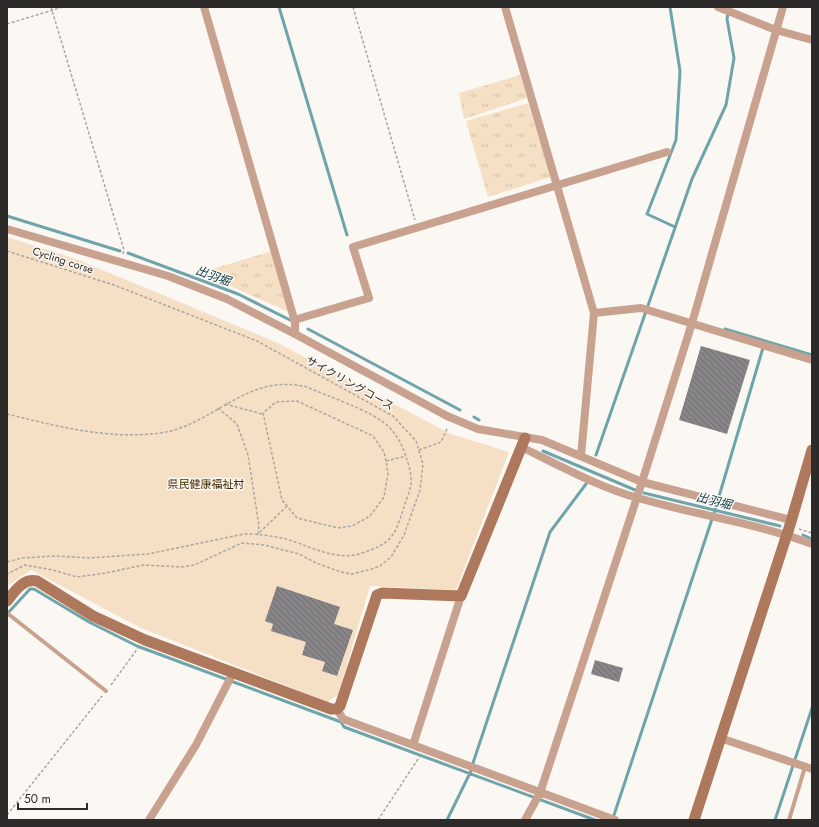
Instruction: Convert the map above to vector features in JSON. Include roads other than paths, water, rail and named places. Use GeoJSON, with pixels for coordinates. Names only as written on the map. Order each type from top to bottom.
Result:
{"type":"FeatureCollection","features":[{"type":"Feature","properties":{"kind":"street"},"geometry":{"type":"LineString","coordinates":[[204,7],[294,320],[295,334]]}},
{"type":"Feature","properties":{"kind":"street"},"geometry":{"type":"LineString","coordinates":[[505,7],[594,313],[581,456]]}},
{"type":"Feature","properties":{"kind":"street"},"geometry":{"type":"LineString","coordinates":[[525,820],[540,793],[637,498],[692,323],[783,7]]}},
{"type":"Feature","properties":{"kind":"street"},"geometry":{"type":"LineString","coordinates":[[723,8],[776,30],[812,40]]}},
{"type":"Feature","properties":{"kind":"street"},"geometry":{"type":"LineString","coordinates":[[294,320],[370,298],[353,247],[667,152]]}},
{"type":"Feature","properties":{"kind":"street"},"geometry":{"type":"LineString","coordinates":[[7,229],[168,276],[227,299],[454,418],[478,428],[523,442],[610,488],[637,498],[789,527]]}},
{"type":"Feature","properties":{"kind":"street"},"geometry":{"type":"LineString","coordinates":[[594,313],[641,308],[812,360]]}},
{"type":"Feature","properties":{"kind":"street"},"geometry":{"type":"LineString","coordinates":[[523,442],[552,443],[642,482],[789,527],[812,544]]}},
{"type":"Feature","properties":{"kind":"street"},"geometry":{"type":"LineString","coordinates":[[413,745],[460,596],[523,442]]}},
{"type":"Feature","properties":{"kind":"street"},"geometry":{"type":"LineString","coordinates":[[694,820],[789,527],[812,450]]}},
{"type":"Feature","properties":{"kind":"street"},"geometry":{"type":"LineString","coordinates":[[7,601],[24,582],[31,580],[37,581],[93,616],[145,640],[331,709],[337,709]]}},
{"type":"Feature","properties":{"kind":"street"},"geometry":{"type":"LineString","coordinates":[[337,709],[340,706],[377,595],[460,596]]}},
{"type":"Feature","properties":{"kind":"street"},"geometry":{"type":"LineString","coordinates":[[149,820],[196,745],[233,672]]}},
{"type":"Feature","properties":{"kind":"street"},"geometry":{"type":"LineString","coordinates":[[337,709],[343,719],[615,820]]}},
{"type":"Feature","properties":{"kind":"street"},"geometry":{"type":"LineString","coordinates":[[720,738],[809,768]]}},
{"type":"Feature","properties":{"kind":"lane"},"geometry":{"type":"LineString","coordinates":[[7,613],[106,691]]}},
{"type":"Feature","properties":{"kind":"lane"},"geometry":{"type":"LineString","coordinates":[[789,820],[809,768]]}},
{"type":"Feature","properties":{"kind":"waterway"},"geometry":{"type":"LineString","coordinates":[[279,7],[347,235]]}},
{"type":"Feature","properties":{"kind":"waterway"},"geometry":{"type":"LineString","coordinates":[[670,7],[680,71],[676,140],[647,214],[675,227]]}},
{"type":"Feature","properties":{"kind":"waterway"},"geometry":{"type":"LineString","coordinates":[[596,455],[692,179],[726,105],[734,58],[727,19],[729,7]]}},
{"type":"Feature","properties":{"kind":"waterway","name":"出羽堀"},"geometry":{"type":"LineString","coordinates":[[7,216],[120,251]]}},
{"type":"Feature","properties":{"kind":"waterway","name":"出羽堀"},"geometry":{"type":"LineString","coordinates":[[128,253],[238,294],[290,320]]}},
{"type":"Feature","properties":{"kind":"waterway","name":"出羽堀"},"geometry":{"type":"LineString","coordinates":[[308,329],[460,410]]}},
{"type":"Feature","properties":{"kind":"waterway"},"geometry":{"type":"LineString","coordinates":[[725,329],[812,355]]}},
{"type":"Feature","properties":{"kind":"waterway"},"geometry":{"type":"LineString","coordinates":[[613,818],[715,510],[765,341]]}},
{"type":"Feature","properties":{"kind":"waterway","name":"出羽堀"},"geometry":{"type":"LineString","coordinates":[[474,417],[479,420]]}},
{"type":"Feature","properties":{"kind":"waterway","name":"出羽堀"},"geometry":{"type":"LineString","coordinates":[[543,451],[635,490]]}},
{"type":"Feature","properties":{"kind":"waterway"},"geometry":{"type":"LineString","coordinates":[[472,766],[550,532],[586,484]]}},
{"type":"Feature","properties":{"kind":"waterway","name":"出羽堀"},"geometry":{"type":"LineString","coordinates":[[644,493],[780,526]]}},
{"type":"Feature","properties":{"kind":"waterway","name":"出羽堀"},"geometry":{"type":"LineString","coordinates":[[803,535],[812,539]]}},
{"type":"Feature","properties":{"kind":"waterway"},"geometry":{"type":"LineString","coordinates":[[7,614],[30,589],[34,589],[89,622],[137,646],[341,722],[344,727],[595,820]]}},
{"type":"Feature","properties":{"kind":"waterway"},"geometry":{"type":"LineString","coordinates":[[775,820],[812,708]]}},
{"type":"Feature","properties":{"kind":"waterway"},"geometry":{"type":"LineString","coordinates":[[447,820],[471,771]]}},
{"type":"Feature","properties":{"kind":"park label","name":"県民健康福祉村"},"geometry":{"type":"Point","coordinates":[206,484]}}]}
